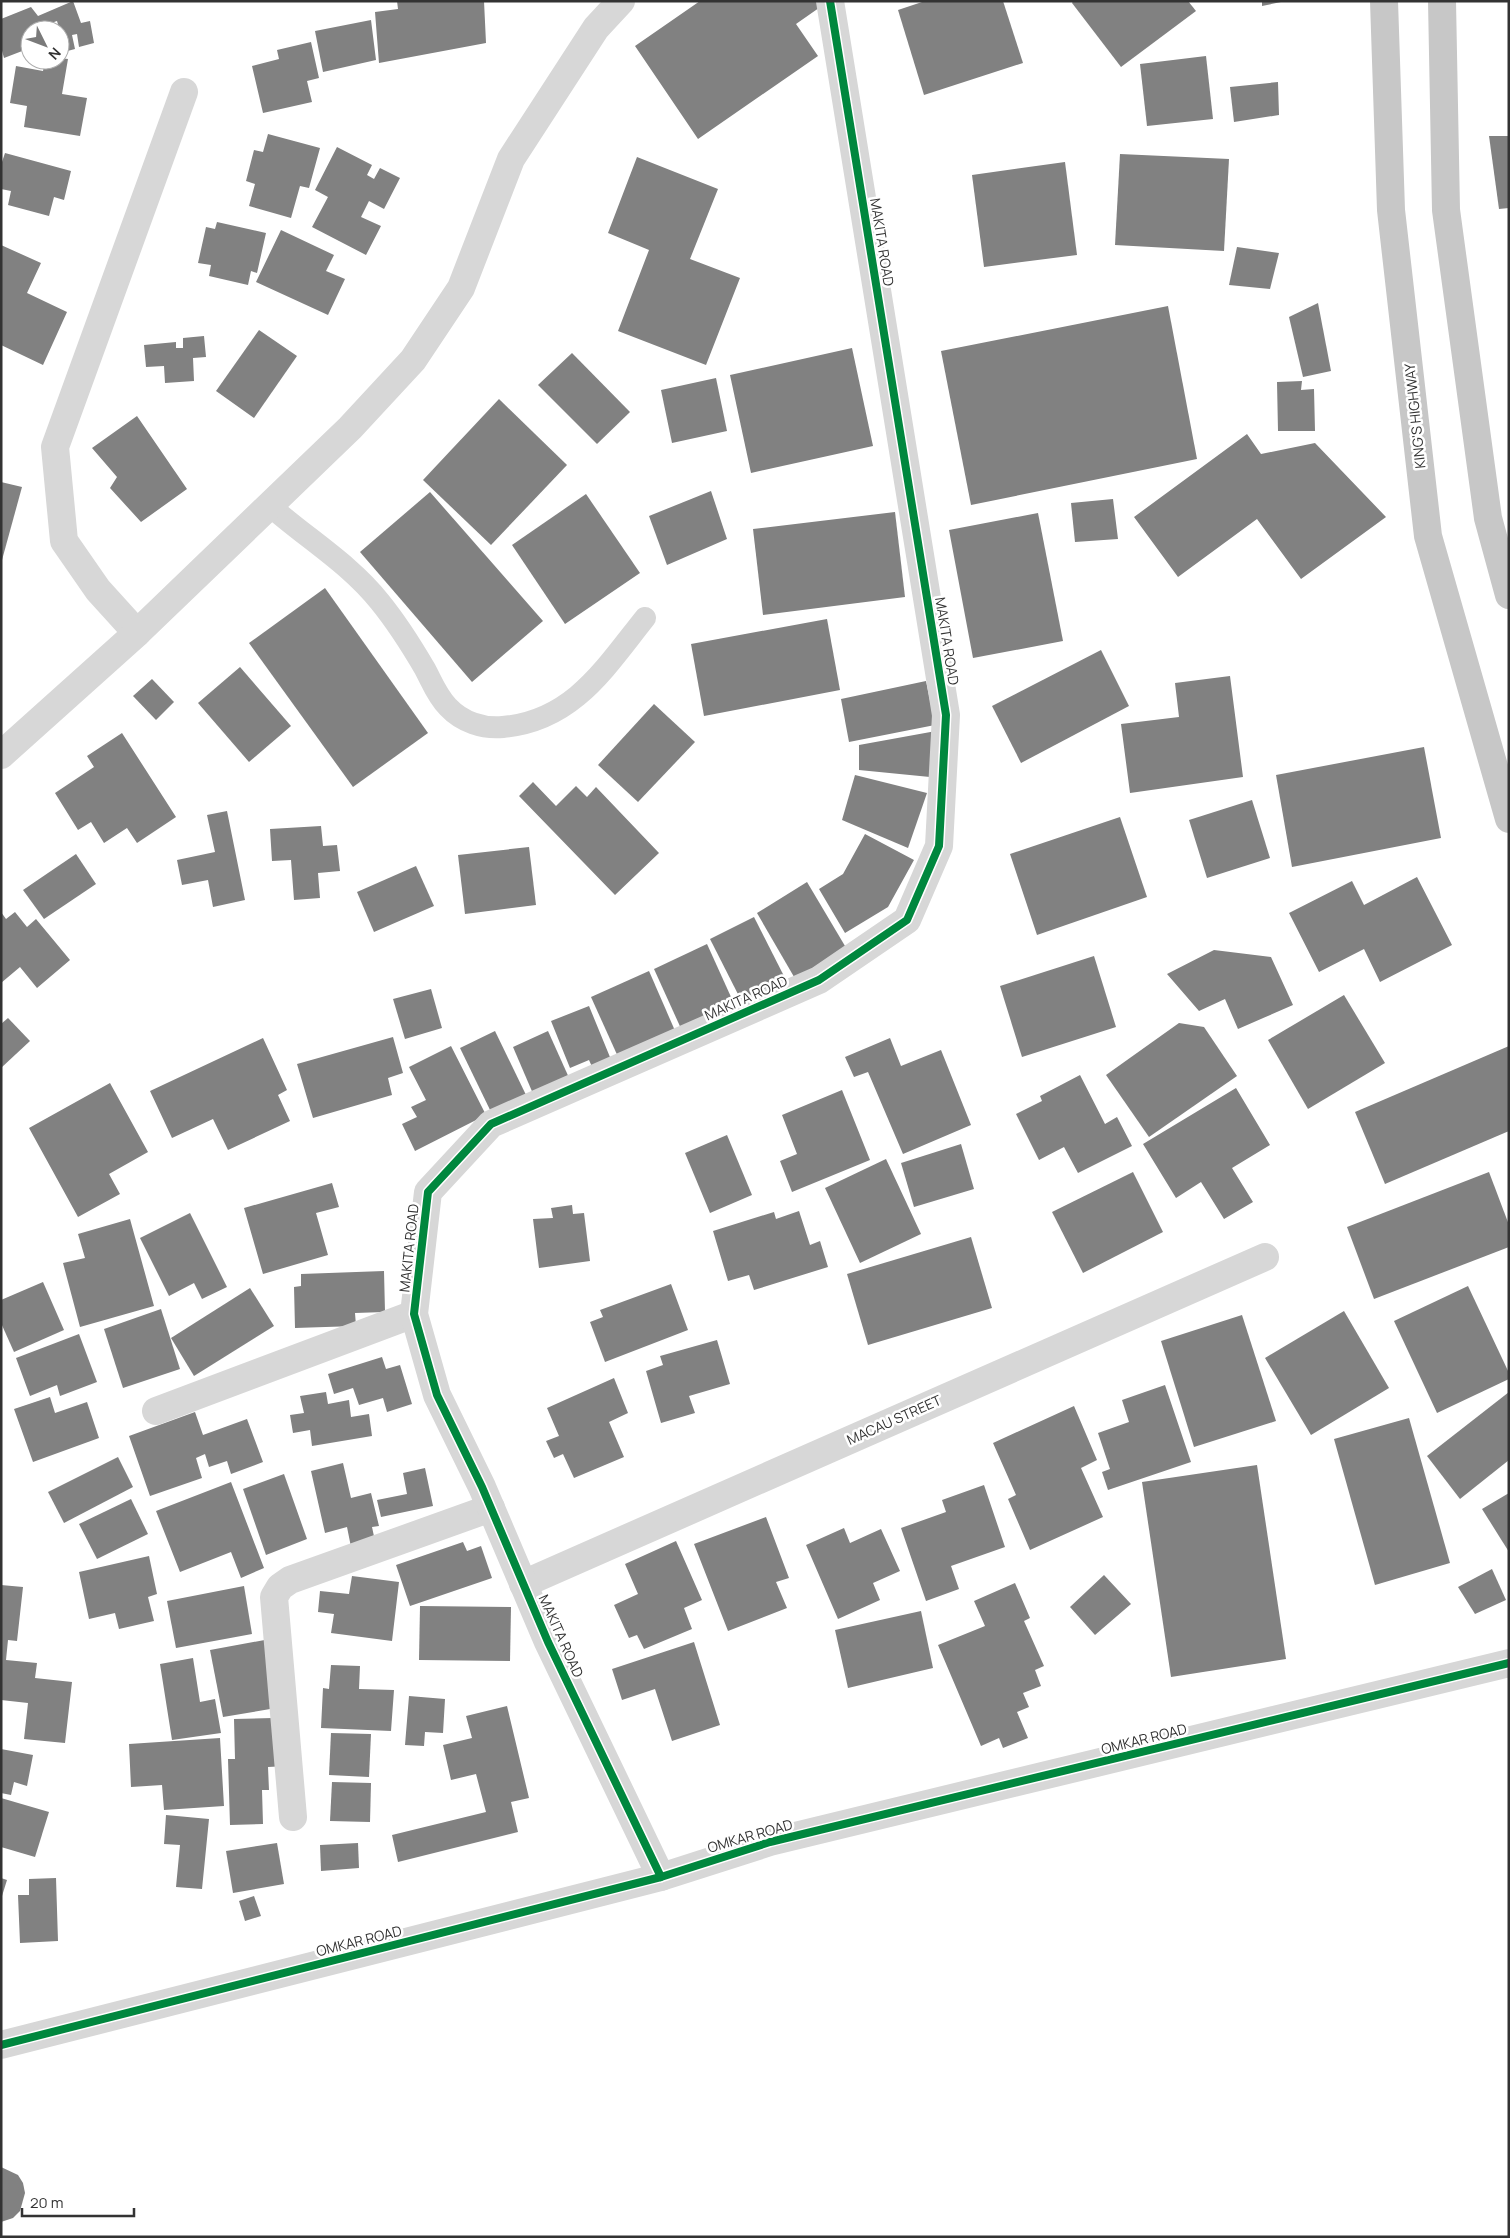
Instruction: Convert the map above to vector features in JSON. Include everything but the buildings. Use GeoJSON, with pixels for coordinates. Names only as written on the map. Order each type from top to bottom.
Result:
{"type":"FeatureCollection","features":[{"type":"Feature","properties":{"kind":"highway","name":"KING'S HIGHWAY"},"geometry":{"type":"LineString","coordinates":[[1384,1],[1392,210],[1428,536],[1509,819]]}},
{"type":"Feature","properties":{"kind":"highway"},"geometry":{"type":"LineString","coordinates":[[1442,1],[1446,210],[1488,518],[1509,595]]}},
{"type":"Feature","properties":{"kind":"street"},"geometry":{"type":"LineString","coordinates":[[1,755],[137,633],[350,428],[413,360],[461,288],[511,159],[596,28],[621,1]]}},
{"type":"Feature","properties":{"kind":"street","name":"MAKITA ROAD"},"geometry":{"type":"LineString","coordinates":[[661,1877],[548,1642],[491,1508],[437,1395],[414,1314],[428,1192],[491,1124],[819,980],[907,920],[939,846],[946,714],[830,1]]}},
{"type":"Feature","properties":{"kind":"street"},"geometry":{"type":"LineString","coordinates":[[137,633],[98,590],[64,542],[55,447],[184,92]]}},
{"type":"Feature","properties":{"kind":"street","name":"MACAU STREET"},"geometry":{"type":"LineString","coordinates":[[523,1584],[1265,1258]]}},
{"type":"Feature","properties":{"kind":"street"},"geometry":{"type":"LineString","coordinates":[[156,1411],[414,1314]]}},
{"type":"Feature","properties":{"kind":"street"},"geometry":{"type":"LineString","coordinates":[[293,1817],[274,1597],[280,1586],[290,1580],[491,1508]]}},
{"type":"Feature","properties":{"kind":"street","name":"OMKAR ROAD"},"geometry":{"type":"LineString","coordinates":[[1,2045],[661,1877],[770,1842],[1509,1663]]}},
{"type":"Feature","properties":{"kind":"lane"},"geometry":{"type":"LineString","coordinates":[[269,505],[356,574],[402,632],[438,695],[462,719],[480,726],[498,728],[521,726],[543,719],[564,707],[583,693],[645,618]]}},
{"type":"Feature","properties":{"kind":"cycle path"},"geometry":{"type":"LineString","coordinates":[[661,1877],[548,1642],[482,1487],[437,1395],[414,1314],[428,1192],[491,1124],[819,980],[907,920],[939,846],[946,715],[830,1]]}},
{"type":"Feature","properties":{"kind":"cycle path"},"geometry":{"type":"LineString","coordinates":[[1,2045],[661,1877],[770,1842],[1509,1663]]}}]}
